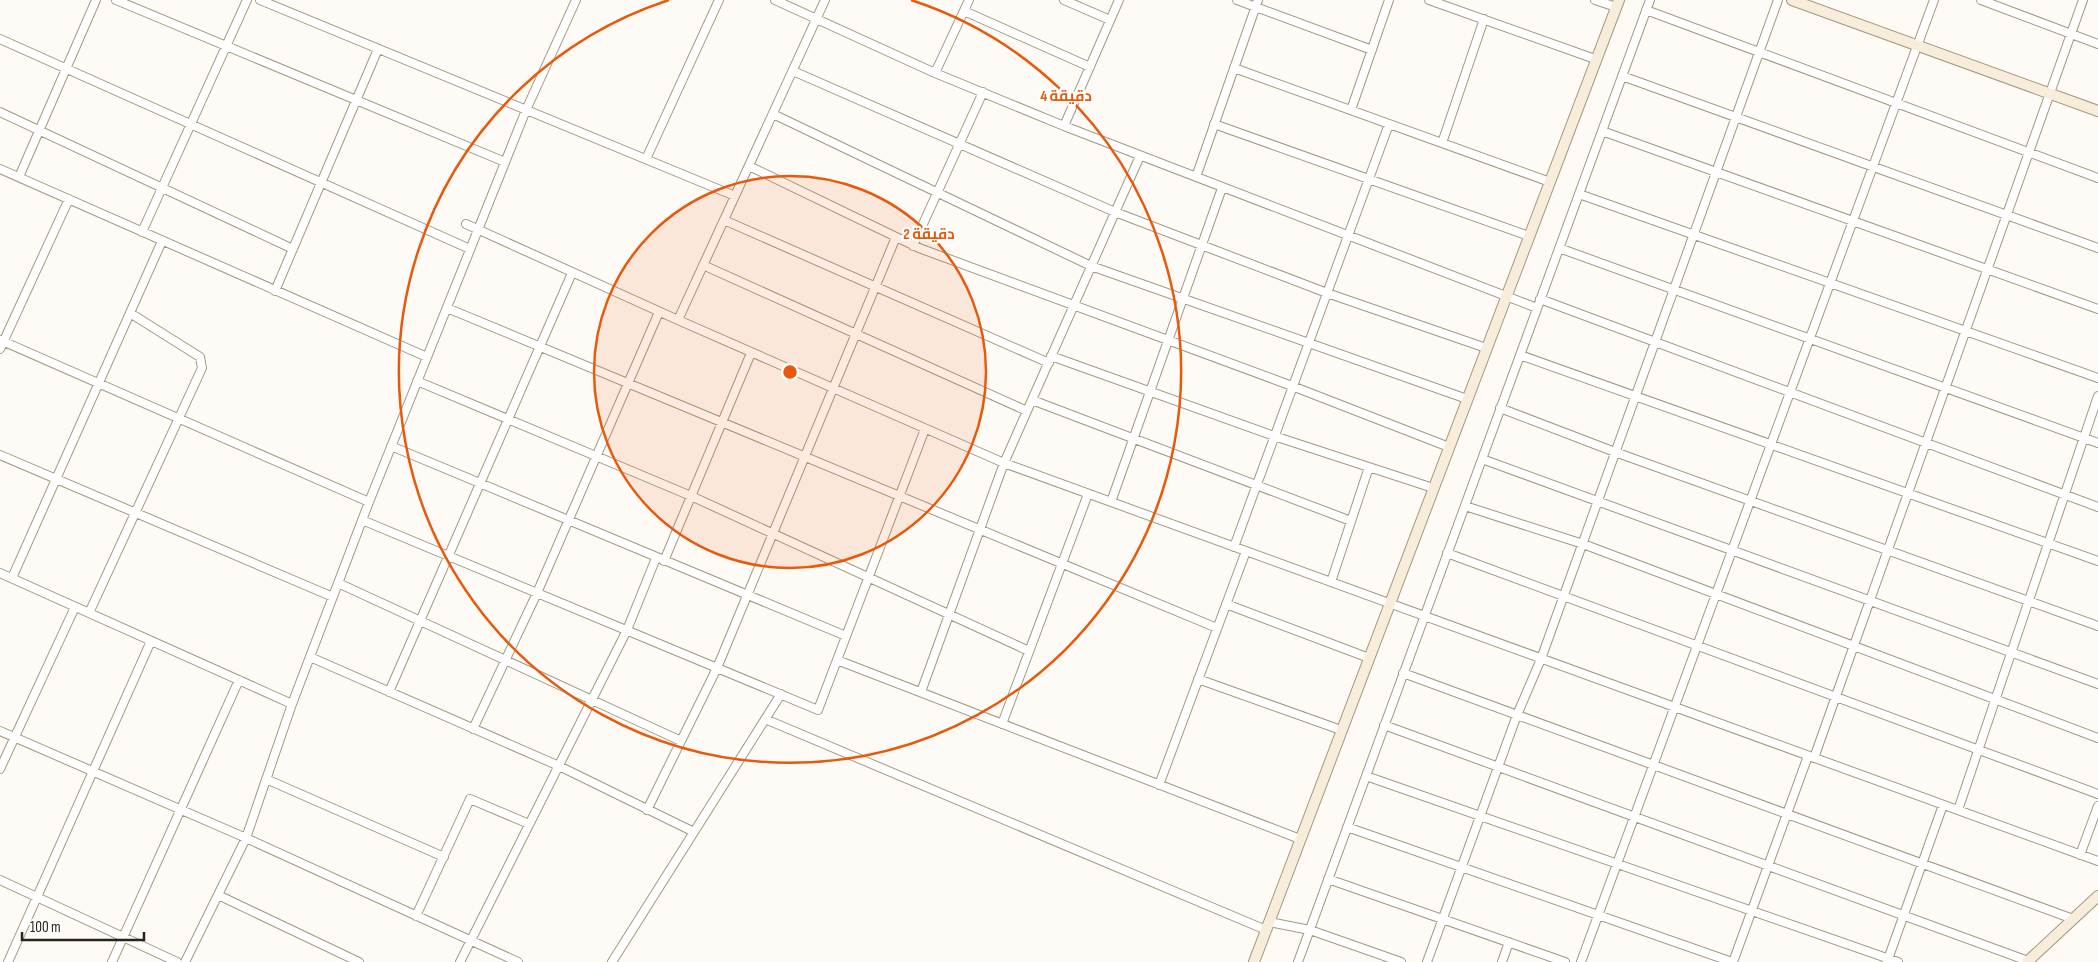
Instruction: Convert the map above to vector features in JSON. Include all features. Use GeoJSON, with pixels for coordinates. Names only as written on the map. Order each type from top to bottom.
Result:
{"type":"FeatureCollection","features":[{"type":"Feature","properties":{"kind":"street"},"geometry":{"type":"LineString","coordinates":[[19,177],[96,0]]}},
{"type":"Feature","properties":{"kind":"street"},"geometry":{"type":"LineString","coordinates":[[116,0],[505,162]]}},
{"type":"Feature","properties":{"kind":"street"},"geometry":{"type":"LineString","coordinates":[[142,232],[247,0]]}},
{"type":"Feature","properties":{"kind":"street"},"geometry":{"type":"LineString","coordinates":[[260,0],[735,196]]}},
{"type":"Feature","properties":{"kind":"street"},"geometry":{"type":"LineString","coordinates":[[185,962],[246,838],[292,704],[391,446],[526,110],[576,0]]}},
{"type":"Feature","properties":{"kind":"street"},"geometry":{"type":"LineString","coordinates":[[646,159],[719,0]]}},
{"type":"Feature","properties":{"kind":"street"},"geometry":{"type":"LineString","coordinates":[[776,0],[935,73],[1064,126],[1537,308]]}},
{"type":"Feature","properties":{"kind":"street"},"geometry":{"type":"LineString","coordinates":[[678,320],[826,0]]}},
{"type":"Feature","properties":{"kind":"street"},"geometry":{"type":"LineString","coordinates":[[935,73],[969,0]]}},
{"type":"Feature","properties":{"kind":"street"},"geometry":{"type":"LineString","coordinates":[[1064,0],[1110,20]]}},
{"type":"Feature","properties":{"kind":"street"},"geometry":{"type":"LineString","coordinates":[[1064,126],[1119,0]]}},
{"type":"Feature","properties":{"kind":"street"},"geometry":{"type":"LineString","coordinates":[[1237,0],[1257,4],[1372,50]]}},
{"type":"Feature","properties":{"kind":"street"},"geometry":{"type":"LineString","coordinates":[[1351,110],[1389,0]]}},
{"type":"Feature","properties":{"kind":"street"},"geometry":{"type":"LineString","coordinates":[[1254,962],[1617,4],[1595,0]]}},
{"type":"Feature","properties":{"kind":"street"},"geometry":{"type":"LineString","coordinates":[[1298,962],[1650,0]]}},
{"type":"Feature","properties":{"kind":"street"},"geometry":{"type":"LineString","coordinates":[[1427,962],[1517,715],[1541,659],[1564,596],[1778,0]]}},
{"type":"Feature","properties":{"kind":"street"},"geometry":{"type":"LineString","coordinates":[[1792,0],[2098,111]]}},
{"type":"Feature","properties":{"kind":"street"},"geometry":{"type":"LineString","coordinates":[[1581,962],[1934,0]]}},
{"type":"Feature","properties":{"kind":"street"},"geometry":{"type":"LineString","coordinates":[[1981,0],[2098,44]]}},
{"type":"Feature","properties":{"kind":"street"},"geometry":{"type":"LineString","coordinates":[[1347,827],[1733,962],[1787,814],[1836,696],[2083,0]]}},
{"type":"Feature","properties":{"kind":"street"},"geometry":{"type":"LineString","coordinates":[[1434,1],[1595,59]]}},
{"type":"Feature","properties":{"kind":"street"},"geometry":{"type":"LineString","coordinates":[[1196,177],[1257,4]]}},
{"type":"Feature","properties":{"kind":"street"},"geometry":{"type":"LineString","coordinates":[[1646,10],[2098,178]]}},
{"type":"Feature","properties":{"kind":"street"},"geometry":{"type":"LineString","coordinates":[[964,11],[1090,66]]}},
{"type":"Feature","properties":{"kind":"street"},"geometry":{"type":"LineString","coordinates":[[1442,143],[1484,19]]}},
{"type":"Feature","properties":{"kind":"street"},"geometry":{"type":"LineString","coordinates":[[0,39],[470,249]]}},
{"type":"Feature","properties":{"kind":"street"},"geometry":{"type":"LineString","coordinates":[[275,290],[378,49]]}},
{"type":"Feature","properties":{"kind":"street"},"geometry":{"type":"LineString","coordinates":[[1234,68],[1550,182]]}},
{"type":"Feature","properties":{"kind":"street"},"geometry":{"type":"LineString","coordinates":[[793,71],[1115,212],[1326,293],[1486,348]]}},
{"type":"Feature","properties":{"kind":"street"},"geometry":{"type":"LineString","coordinates":[[1622,76],[2098,248]]}},
{"type":"Feature","properties":{"kind":"street"},"geometry":{"type":"LineString","coordinates":[[913,246],[983,92]]}},
{"type":"Feature","properties":{"kind":"street"},"geometry":{"type":"LineString","coordinates":[[0,112],[292,249]]}},
{"type":"Feature","properties":{"kind":"street"},"geometry":{"type":"LineString","coordinates":[[773,114],[1091,266],[1309,341],[1467,399]]}},
{"type":"Feature","properties":{"kind":"street"},"geometry":{"type":"LineString","coordinates":[[1214,124],[1529,236]]}},
{"type":"Feature","properties":{"kind":"street"},"geometry":{"type":"LineString","coordinates":[[1234,547],[1389,124]]}},
{"type":"Feature","properties":{"kind":"street"},"geometry":{"type":"LineString","coordinates":[[1602,131],[2098,309]]}},
{"type":"Feature","properties":{"kind":"street"},"geometry":{"type":"LineString","coordinates":[[921,692],[1004,463],[1140,156]]}},
{"type":"Feature","properties":{"kind":"street"},"geometry":{"type":"LineString","coordinates":[[749,166],[913,246],[1073,307],[1292,386],[1448,447]]}},
{"type":"Feature","properties":{"kind":"street"},"geometry":{"type":"LineString","coordinates":[[0,169],[427,357]]}},
{"type":"Feature","properties":{"kind":"street"},"geometry":{"type":"LineString","coordinates":[[1111,502],[1222,188]]}},
{"type":"Feature","properties":{"kind":"street"},"geometry":{"type":"LineString","coordinates":[[1579,194],[1694,233],[2098,378]]}},
{"type":"Feature","properties":{"kind":"street"},"geometry":{"type":"LineString","coordinates":[[0,349],[2,340],[69,200]]}},
{"type":"Feature","properties":{"kind":"street"},"geometry":{"type":"LineString","coordinates":[[724,220],[876,287],[1050,359],[1150,391],[1274,436],[1433,488]]}},
{"type":"Feature","properties":{"kind":"street"},"geometry":{"type":"LineString","coordinates":[[466,224],[659,312],[1004,463],[2098,861]]}},
{"type":"Feature","properties":{"kind":"street"},"geometry":{"type":"LineString","coordinates":[[647,810],[717,668],[896,238]]}},
{"type":"Feature","properties":{"kind":"street"},"geometry":{"type":"LineString","coordinates":[[12,578],[162,241]]}},
{"type":"Feature","properties":{"kind":"street"},"geometry":{"type":"LineString","coordinates":[[1559,248],[2098,443]]}},
{"type":"Feature","properties":{"kind":"street"},"geometry":{"type":"LineString","coordinates":[[703,265],[1027,411]]}},
{"type":"Feature","properties":{"kind":"street"},"geometry":{"type":"LineString","coordinates":[[389,692],[572,272]]}},
{"type":"Feature","properties":{"kind":"street"},"geometry":{"type":"LineString","coordinates":[[1540,299],[2098,507]]}},
{"type":"Feature","properties":{"kind":"street"},"geometry":{"type":"LineString","coordinates":[[447,308],[1217,628]]}},
{"type":"Feature","properties":{"kind":"street"},"geometry":{"type":"LineString","coordinates":[[474,729],[537,593],[659,312]]}},
{"type":"Feature","properties":{"kind":"street"},"geometry":{"type":"LineString","coordinates":[[89,613],[180,419],[203,363],[200,357],[130,313]]}},
{"type":"Feature","properties":{"kind":"street"},"geometry":{"type":"LineString","coordinates":[[2,340],[369,502]]}},
{"type":"Feature","properties":{"kind":"street"},"geometry":{"type":"LineString","coordinates":[[664,561],[751,352]]}},
{"type":"Feature","properties":{"kind":"street"},"geometry":{"type":"LineString","coordinates":[[1520,355],[2098,561]]}},
{"type":"Feature","properties":{"kind":"street"},"geometry":{"type":"LineString","coordinates":[[417,381],[691,496],[1029,652]]}},
{"type":"Feature","properties":{"kind":"street"},"geometry":{"type":"LineString","coordinates":[[1958,810],[2098,396]]}},
{"type":"Feature","properties":{"kind":"street"},"geometry":{"type":"LineString","coordinates":[[1032,400],[1256,483],[1351,521]]}},
{"type":"Feature","properties":{"kind":"street"},"geometry":{"type":"LineString","coordinates":[[1500,408],[1615,452],[2098,626]]}},
{"type":"Feature","properties":{"kind":"street"},"geometry":{"type":"LineString","coordinates":[[362,520],[818,710],[925,429]]}},
{"type":"Feature","properties":{"kind":"street"},"geometry":{"type":"LineString","coordinates":[[391,446],[846,636]]}},
{"type":"Feature","properties":{"kind":"street"},"geometry":{"type":"LineString","coordinates":[[0,455],[333,597]]}},
{"type":"Feature","properties":{"kind":"street"},"geometry":{"type":"LineString","coordinates":[[1482,459],[2098,684]]}},
{"type":"Feature","properties":{"kind":"street"},"geometry":{"type":"LineString","coordinates":[[1331,582],[1369,467]]}},
{"type":"Feature","properties":{"kind":"street"},"geometry":{"type":"LineString","coordinates":[[1002,724],[1088,494]]}},
{"type":"Feature","properties":{"kind":"street"},"geometry":{"type":"LineString","coordinates":[[1465,506],[1582,544],[2098,738]]}},
{"type":"Feature","properties":{"kind":"street"},"geometry":{"type":"LineString","coordinates":[[1159,785],[1246,551]]}},
{"type":"Feature","properties":{"kind":"street"},"geometry":{"type":"LineString","coordinates":[[1448,553],[2098,794]]}},
{"type":"Feature","properties":{"kind":"street"},"geometry":{"type":"LineString","coordinates":[[460,962],[626,630],[656,558]]}},
{"type":"Feature","properties":{"kind":"street"},"geometry":{"type":"LineString","coordinates":[[0,573],[292,704]]}},
{"type":"Feature","properties":{"kind":"street"},"geometry":{"type":"LineString","coordinates":[[338,583],[681,741]]}},
{"type":"Feature","properties":{"kind":"street"},"geometry":{"type":"LineString","coordinates":[[1226,604],[1368,658]]}},
{"type":"Feature","properties":{"kind":"street"},"geometry":{"type":"LineString","coordinates":[[0,769],[75,607]]}},
{"type":"Feature","properties":{"kind":"street"},"geometry":{"type":"LineString","coordinates":[[8,962],[151,641]]}},
{"type":"Feature","properties":{"kind":"street"},"geometry":{"type":"LineString","coordinates":[[310,657],[559,766],[694,832]]}},
{"type":"Feature","properties":{"kind":"street"},"geometry":{"type":"LineString","coordinates":[[837,660],[1300,839]]}},
{"type":"Feature","properties":{"kind":"street"},"geometry":{"type":"LineString","coordinates":[[1403,673],[2073,919]]}},
{"type":"Feature","properties":{"kind":"street"},"geometry":{"type":"LineString","coordinates":[[1198,679],[1341,730]]}},
{"type":"Feature","properties":{"kind":"street"},"geometry":{"type":"LineString","coordinates":[[112,962],[239,680]]}},
{"type":"Feature","properties":{"kind":"street"},"geometry":{"type":"LineString","coordinates":[[612,962],[781,694]]}},
{"type":"Feature","properties":{"kind":"street"},"geometry":{"type":"LineString","coordinates":[[766,719],[1267,926],[1310,930],[1401,962]]}},
{"type":"Feature","properties":{"kind":"street"},"geometry":{"type":"LineString","coordinates":[[1384,726],[2027,961],[2098,896]]}},
{"type":"Feature","properties":{"kind":"street"},"geometry":{"type":"LineString","coordinates":[[0,730],[246,838],[518,962]]}},
{"type":"Feature","properties":{"kind":"street"},"geometry":{"type":"LineString","coordinates":[[1366,776],[1887,960],[1898,962]]}},
{"type":"Feature","properties":{"kind":"street"},"geometry":{"type":"LineString","coordinates":[[266,778],[444,856]]}},
{"type":"Feature","properties":{"kind":"street"},"geometry":{"type":"LineString","coordinates":[[416,916],[470,799],[529,824]]}},
{"type":"Feature","properties":{"kind":"street"},"geometry":{"type":"LineString","coordinates":[[1887,960],[1943,805]]}},
{"type":"Feature","properties":{"kind":"street"},"geometry":{"type":"LineString","coordinates":[[2080,855],[2098,806]]}},
{"type":"Feature","properties":{"kind":"street"},"geometry":{"type":"LineString","coordinates":[[1328,879],[1565,962]]}},
{"type":"Feature","properties":{"kind":"street"},"geometry":{"type":"LineString","coordinates":[[0,880],[177,962]]}},
{"type":"Feature","properties":{"kind":"street"},"geometry":{"type":"LineString","coordinates":[[218,895],[358,962]]}},
{"type":"Feature","properties":{"kind":"street"},"geometry":{"type":"LineString","coordinates":[[1502,962],[1508,942]]}}]}
